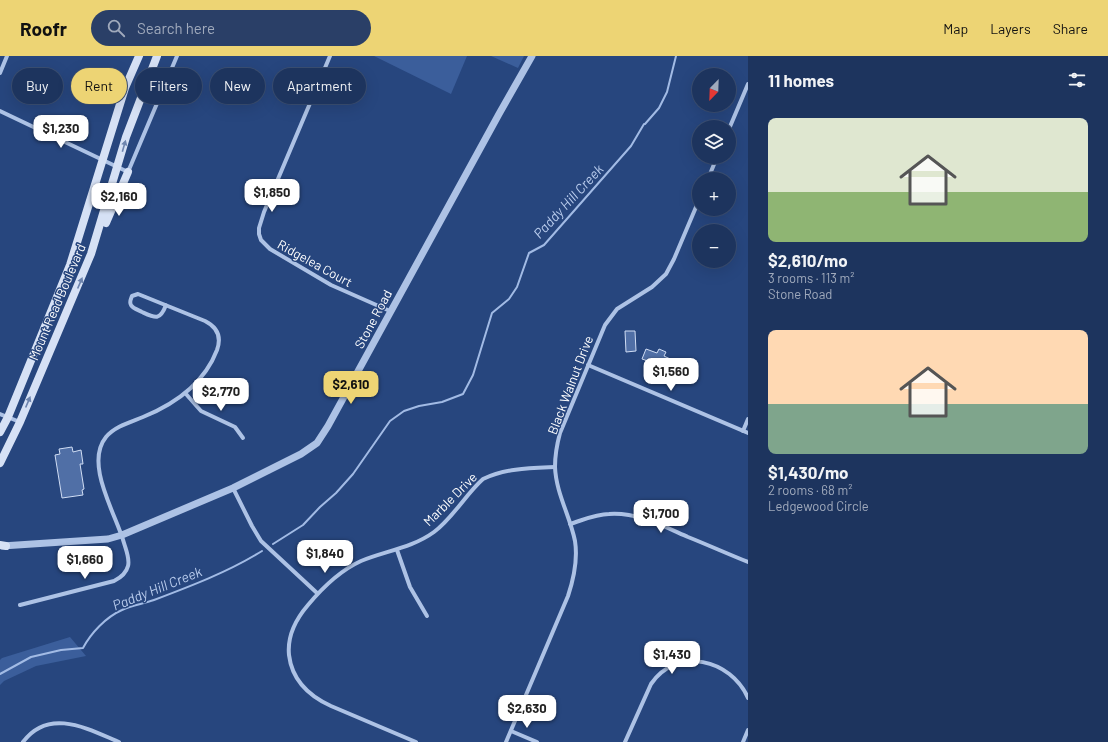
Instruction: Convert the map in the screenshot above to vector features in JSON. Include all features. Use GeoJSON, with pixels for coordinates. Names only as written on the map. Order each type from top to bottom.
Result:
{"type":"FeatureCollection","features":[{"type":"Feature","properties":{"kind":"main road","name":"Mount Read Boulevard"},"geometry":{"type":"LineString","coordinates":[[0,432],[4,415],[70,265],[125,88],[139,56]]}},
{"type":"Feature","properties":{"kind":"main road","name":"Mount Read Boulevard"},"geometry":{"type":"LineString","coordinates":[[0,463],[20,422],[91,254],[126,137],[157,56]]}},
{"type":"Feature","properties":{"kind":"main road"},"geometry":{"type":"LineString","coordinates":[[91,254],[128,172]]}},
{"type":"Feature","properties":{"kind":"street"},"geometry":{"type":"LineString","coordinates":[[0,73],[7,56]]}},
{"type":"Feature","properties":{"kind":"street"},"geometry":{"type":"LineString","coordinates":[[0,111],[128,172],[177,56]]}},
{"type":"Feature","properties":{"kind":"street","name":"Ridgelea Court"},"geometry":{"type":"LineString","coordinates":[[330,56],[264,212],[259,228],[259,234],[265,245],[270,249],[331,285],[390,311]]}},
{"type":"Feature","properties":{"kind":"street","name":"Stone Road"},"geometry":{"type":"LineString","coordinates":[[2,546],[108,539],[122,535],[233,488],[309,449],[322,436],[532,56]]}},
{"type":"Feature","properties":{"kind":"street"},"geometry":{"type":"LineString","coordinates":[[733,120],[748,84]]}},
{"type":"Feature","properties":{"kind":"street","name":"Black Walnut Drive"},"geometry":{"type":"LineString","coordinates":[[506,742],[571,585],[576,560],[575,542],[560,495],[555,467],[556,450],[560,433],[599,336],[610,316],[625,303],[652,287],[666,274],[692,216]]}},
{"type":"Feature","properties":{"kind":"street"},"geometry":{"type":"LineString","coordinates":[[20,605],[114,581],[122,576],[127,570],[128,559],[122,535],[99,476],[98,460],[100,446],[107,436],[116,429],[163,408],[186,394],[199,379],[212,360],[219,345],[218,333],[211,324],[166,305],[138,294],[132,296],[130,300],[130,305],[134,308],[154,317],[158,317],[163,313],[166,305]]}},
{"type":"Feature","properties":{"kind":"street"},"geometry":{"type":"LineString","coordinates":[[588,365],[748,433]]}},
{"type":"Feature","properties":{"kind":"street"},"geometry":{"type":"LineString","coordinates":[[186,394],[201,411],[235,427],[243,438]]}},
{"type":"Feature","properties":{"kind":"street"},"geometry":{"type":"LineString","coordinates":[[4,415],[20,422]]}},
{"type":"Feature","properties":{"kind":"street"},"geometry":{"type":"LineString","coordinates":[[743,431],[748,419]]}},
{"type":"Feature","properties":{"kind":"street","name":"Marble Drive"},"geometry":{"type":"LineString","coordinates":[[416,742],[320,701],[311,695],[299,682],[290,659],[290,640],[294,624],[318,593],[336,576],[350,567],[420,541],[434,532],[483,479],[491,475],[510,470],[555,467]]}},
{"type":"Feature","properties":{"kind":"street"},"geometry":{"type":"LineString","coordinates":[[233,488],[261,541],[318,593]]}},
{"type":"Feature","properties":{"kind":"street"},"geometry":{"type":"LineString","coordinates":[[570,524],[608,514],[622,514],[638,517],[748,562]]}},
{"type":"Feature","properties":{"kind":"street"},"geometry":{"type":"LineString","coordinates":[[397,550],[410,587],[427,616]]}},
{"type":"Feature","properties":{"kind":"street"},"geometry":{"type":"LineString","coordinates":[[625,742],[656,676],[676,664],[684,662],[699,662],[714,665],[738,681],[748,698]]}},
{"type":"Feature","properties":{"kind":"street"},"geometry":{"type":"LineString","coordinates":[[23,742],[28,736],[41,727],[63,723],[81,726],[119,742]]}},
{"type":"Feature","properties":{"kind":"street"},"geometry":{"type":"LineString","coordinates":[[511,730],[537,742]]}},
{"type":"Feature","properties":{"kind":"street"},"geometry":{"type":"LineString","coordinates":[[743,742],[748,730]]}},
{"type":"Feature","properties":{"kind":"shaded area"},"geometry":{"type":"Polygon","coordinates":[[[374,56],[467,56],[451,94],[374,56]]]}},
{"type":"Feature","properties":{"kind":"shaded area"},"geometry":{"type":"Polygon","coordinates":[[[491,56],[524,56],[518,68],[491,56]]]}},
{"type":"Feature","properties":{"kind":"shaded area"},"geometry":{"type":"Polygon","coordinates":[[[70,637],[86,656],[36,666],[4,681],[0,685],[0,660],[2,658],[70,637]]]}},
{"type":"Feature","properties":{"kind":"building"},"geometry":{"type":"Polygon","coordinates":[[[625,331],[635,331],[636,351],[626,352],[625,331]]]}},
{"type":"Feature","properties":{"kind":"building"},"geometry":{"type":"Polygon","coordinates":[[[646,349],[657,353],[659,349],[666,352],[664,356],[690,368],[686,378],[642,359],[646,349]]]}},
{"type":"Feature","properties":{"kind":"building"},"geometry":{"type":"Polygon","coordinates":[[[72,447],[73,452],[81,450],[83,464],[80,464],[84,489],[82,490],[83,495],[62,498],[55,455],[60,454],[59,449],[72,447]]]}},
{"type":"Feature","properties":{"kind":"waterway","name":"Paddy Hill Creek"},"geometry":{"type":"LineString","coordinates":[[273,544],[303,525],[336,493],[353,474],[390,421],[404,411],[419,406],[442,402],[463,394],[473,375],[492,313],[509,299],[517,287],[529,253],[544,245],[631,146],[644,124],[659,108],[667,92],[676,56]]}},
{"type":"Feature","properties":{"kind":"waterway","name":"Paddy Hill Creek"},"geometry":{"type":"LineString","coordinates":[[0,674],[31,657],[61,650],[83,648],[100,626],[116,613],[154,600],[209,578],[236,566],[262,551]]}}]}
